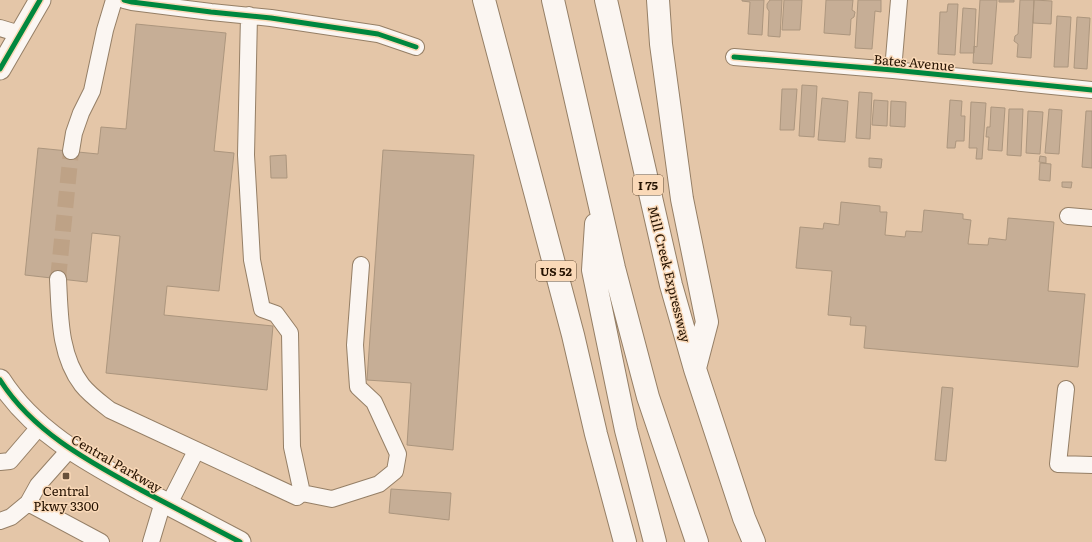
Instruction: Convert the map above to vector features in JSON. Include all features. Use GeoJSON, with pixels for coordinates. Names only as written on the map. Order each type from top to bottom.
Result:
{"type":"FeatureCollection","features":[{"type":"Feature","properties":{"kind":"highway","name":"US 52"},"geometry":{"type":"LineString","coordinates":[[484,0],[573,335],[596,434],[625,542]]}},
{"type":"Feature","properties":{"kind":"highway"},"geometry":{"type":"LineString","coordinates":[[553,0],[598,203],[648,397],[697,542]]}},
{"type":"Feature","properties":{"kind":"highway","name":"Mill Creek Expressway"},"geometry":{"type":"LineString","coordinates":[[606,0],[672,285],[695,369],[754,542]]}},
{"type":"Feature","properties":{"kind":"highway"},"geometry":{"type":"LineString","coordinates":[[658,0],[661,44],[682,199],[706,322],[695,369]]}},
{"type":"Feature","properties":{"kind":"highway"},"geometry":{"type":"LineString","coordinates":[[598,203],[593,270],[626,430],[655,542]]}},
{"type":"Feature","properties":{"kind":"main road"},"geometry":{"type":"LineString","coordinates":[[0,69],[40,0]]}},
{"type":"Feature","properties":{"kind":"main road","name":"Central Parkway"},"geometry":{"type":"LineString","coordinates":[[0,380],[25,412],[40,426],[70,449],[166,503],[214,535],[240,542]]}},
{"type":"Feature","properties":{"kind":"street"},"geometry":{"type":"LineString","coordinates":[[71,152],[74,133],[92,91],[105,30],[114,0]]}},
{"type":"Feature","properties":{"kind":"street"},"geometry":{"type":"LineString","coordinates":[[124,0],[378,34],[416,47]]}},
{"type":"Feature","properties":{"kind":"street"},"geometry":{"type":"LineString","coordinates":[[893,70],[899,0]]}},
{"type":"Feature","properties":{"kind":"street"},"geometry":{"type":"LineString","coordinates":[[249,16],[246,155],[252,260],[262,309],[276,314],[290,333],[292,447],[302,493]]}},
{"type":"Feature","properties":{"kind":"street"},"geometry":{"type":"LineString","coordinates":[[0,28],[20,34]]}},
{"type":"Feature","properties":{"kind":"street","name":"Bates Avenue"},"geometry":{"type":"LineString","coordinates":[[734,57],[893,70],[1092,90]]}},
{"type":"Feature","properties":{"kind":"street"},"geometry":{"type":"LineString","coordinates":[[1068,216],[1092,218]]}},
{"type":"Feature","properties":{"kind":"street"},"geometry":{"type":"LineString","coordinates":[[58,279],[61,328],[66,350],[74,373],[83,386],[96,399],[110,410],[297,497],[302,493],[332,499],[379,484],[395,471],[398,454],[374,402],[358,387],[355,345],[361,265]]}},
{"type":"Feature","properties":{"kind":"street"},"geometry":{"type":"LineString","coordinates":[[1066,389],[1058,464],[1092,466]]}},
{"type":"Feature","properties":{"kind":"street"},"geometry":{"type":"LineString","coordinates":[[0,462],[10,461],[40,426]]}},
{"type":"Feature","properties":{"kind":"street"},"geometry":{"type":"LineString","coordinates":[[0,521],[11,517],[28,503],[38,485],[70,449]]}},
{"type":"Feature","properties":{"kind":"street"},"geometry":{"type":"LineString","coordinates":[[151,542],[166,503],[196,451]]}},
{"type":"Feature","properties":{"kind":"street"},"geometry":{"type":"LineString","coordinates":[[28,503],[101,542]]}},
{"type":"Feature","properties":{"kind":"building"},"geometry":{"type":"Polygon","coordinates":[[[742,0],[764,0],[762,35],[748,34],[750,2],[742,0]]]}},
{"type":"Feature","properties":{"kind":"building"},"geometry":{"type":"Polygon","coordinates":[[[770,0],[782,0],[780,37],[768,36],[769,11],[767,4],[770,0]]]}},
{"type":"Feature","properties":{"kind":"building"},"geometry":{"type":"Polygon","coordinates":[[[784,0],[802,0],[800,30],[782,30],[784,0]]]}},
{"type":"Feature","properties":{"kind":"building"},"geometry":{"type":"Polygon","coordinates":[[[826,0],[853,0],[852,10],[855,12],[854,17],[851,19],[850,35],[824,33],[826,0]]]}},
{"type":"Feature","properties":{"kind":"building"},"geometry":{"type":"Polygon","coordinates":[[[858,0],[881,0],[881,12],[875,11],[872,49],[855,48],[858,0]]]}},
{"type":"Feature","properties":{"kind":"building"},"geometry":{"type":"Polygon","coordinates":[[[980,0],[997,0],[992,64],[973,63],[974,46],[977,47],[980,0]]]}},
{"type":"Feature","properties":{"kind":"building"},"geometry":{"type":"Polygon","coordinates":[[[999,0],[1014,0],[1014,2],[999,2],[999,0]]]}},
{"type":"Feature","properties":{"kind":"building"},"geometry":{"type":"Polygon","coordinates":[[[1020,0],[1034,0],[1031,58],[1017,57],[1018,44],[1014,41],[1015,36],[1018,34],[1020,0]]]}},
{"type":"Feature","properties":{"kind":"building"},"geometry":{"type":"Polygon","coordinates":[[[1034,0],[1052,1],[1051,24],[1033,23],[1034,0]]]}},
{"type":"Feature","properties":{"kind":"building"},"geometry":{"type":"Polygon","coordinates":[[[948,4],[958,4],[955,55],[938,54],[940,12],[947,12],[948,4]]]}},
{"type":"Feature","properties":{"kind":"building"},"geometry":{"type":"Polygon","coordinates":[[[963,8],[976,9],[974,53],[960,53],[963,8]]]}},
{"type":"Feature","properties":{"kind":"building"},"geometry":{"type":"Polygon","coordinates":[[[1057,16],[1071,17],[1068,67],[1054,67],[1057,16]]]}},
{"type":"Feature","properties":{"kind":"building"},"geometry":{"type":"Polygon","coordinates":[[[1077,17],[1090,18],[1087,69],[1074,68],[1077,17]]]}},
{"type":"Feature","properties":{"kind":"building"},"geometry":{"type":"Polygon","coordinates":[[[136,24],[226,33],[214,151],[234,153],[219,291],[167,286],[164,315],[273,326],[267,390],[106,373],[120,236],[92,233],[87,282],[25,275],[38,148],[98,154],[101,127],[126,129],[136,24]]]}},
{"type":"Feature","properties":{"kind":"building"},"geometry":{"type":"Polygon","coordinates":[[[802,85],[817,86],[814,137],[799,136],[802,85]]]}},
{"type":"Feature","properties":{"kind":"building"},"geometry":{"type":"Polygon","coordinates":[[[782,89],[797,89],[794,130],[780,130],[782,89]]]}},
{"type":"Feature","properties":{"kind":"building"},"geometry":{"type":"Polygon","coordinates":[[[859,92],[872,93],[870,139],[856,138],[859,92]]]}},
{"type":"Feature","properties":{"kind":"building"},"geometry":{"type":"Polygon","coordinates":[[[822,98],[848,101],[845,142],[818,140],[822,98]]]}},
{"type":"Feature","properties":{"kind":"building"},"geometry":{"type":"Polygon","coordinates":[[[874,100],[888,101],[887,126],[872,125],[874,100]]]}},
{"type":"Feature","properties":{"kind":"building"},"geometry":{"type":"Polygon","coordinates":[[[950,100],[962,101],[961,116],[965,116],[964,141],[956,141],[955,148],[947,148],[950,100]]]}},
{"type":"Feature","properties":{"kind":"building"},"geometry":{"type":"Polygon","coordinates":[[[891,101],[906,102],[905,127],[890,126],[891,101]]]}},
{"type":"Feature","properties":{"kind":"building"},"geometry":{"type":"Polygon","coordinates":[[[971,102],[986,103],[982,159],[976,159],[977,148],[969,148],[971,102]]]}},
{"type":"Feature","properties":{"kind":"building"},"geometry":{"type":"Polygon","coordinates":[[[991,107],[1005,108],[1002,151],[988,150],[989,137],[986,137],[987,127],[990,127],[991,107]]]}},
{"type":"Feature","properties":{"kind":"building"},"geometry":{"type":"Polygon","coordinates":[[[1009,109],[1023,109],[1021,156],[1007,155],[1009,109]]]}},
{"type":"Feature","properties":{"kind":"building"},"geometry":{"type":"Polygon","coordinates":[[[1049,109],[1062,110],[1059,154],[1045,153],[1049,109]]]}},
{"type":"Feature","properties":{"kind":"building"},"geometry":{"type":"Polygon","coordinates":[[[1028,111],[1043,112],[1040,154],[1026,153],[1028,111]]]}},
{"type":"Feature","properties":{"kind":"building"},"geometry":{"type":"Polygon","coordinates":[[[1086,111],[1092,111],[1092,168],[1082,167],[1086,111]]]}},
{"type":"Feature","properties":{"kind":"building"},"geometry":{"type":"Polygon","coordinates":[[[383,150],[474,155],[453,450],[407,445],[411,383],[367,380],[383,150]]]}},
{"type":"Feature","properties":{"kind":"building"},"geometry":{"type":"Polygon","coordinates":[[[286,155],[287,178],[271,178],[270,156],[286,155]]]}},
{"type":"Feature","properties":{"kind":"building"},"geometry":{"type":"Polygon","coordinates":[[[1040,156],[1046,157],[1046,163],[1039,162],[1040,156]]]}},
{"type":"Feature","properties":{"kind":"building"},"geometry":{"type":"Polygon","coordinates":[[[869,158],[882,159],[881,168],[869,167],[869,158]]]}},
{"type":"Feature","properties":{"kind":"building"},"geometry":{"type":"Polygon","coordinates":[[[1040,163],[1051,164],[1050,181],[1039,180],[1040,163]]]}},
{"type":"Feature","properties":{"kind":"building"},"geometry":{"type":"Polygon","coordinates":[[[1062,182],[1072,182],[1071,188],[1062,187],[1062,182]]]}},
{"type":"Feature","properties":{"kind":"building"},"geometry":{"type":"Polygon","coordinates":[[[841,202],[880,206],[880,212],[887,212],[885,235],[905,237],[906,231],[922,232],[924,210],[963,214],[963,219],[971,220],[968,244],[988,245],[989,238],[1006,240],[1008,218],[1054,222],[1048,291],[1085,294],[1078,367],[864,348],[866,326],[850,325],[851,317],[828,315],[832,271],[796,268],[800,227],[823,229],[824,223],[839,225],[841,202]]]}},
{"type":"Feature","properties":{"kind":"building"},"geometry":{"type":"Polygon","coordinates":[[[942,387],[953,388],[946,461],[935,460],[942,387]]]}},
{"type":"Feature","properties":{"kind":"building"},"geometry":{"type":"Polygon","coordinates":[[[391,489],[451,493],[449,520],[389,513],[391,489]]]}},
{"type":"Feature","properties":{"kind":"tunnel"},"geometry":{"type":"LineString","coordinates":[[58,279],[71,151]]}},
{"type":"Feature","properties":{"kind":"cycle path"},"geometry":{"type":"LineString","coordinates":[[0,69],[40,0]]}},
{"type":"Feature","properties":{"kind":"cycle path"},"geometry":{"type":"LineString","coordinates":[[124,0],[211,12],[271,18],[378,34],[416,47]]}},
{"type":"Feature","properties":{"kind":"cycle path"},"geometry":{"type":"LineString","coordinates":[[734,57],[893,70],[1092,90]]}},
{"type":"Feature","properties":{"kind":"cycle path"},"geometry":{"type":"LineString","coordinates":[[0,380],[28,415],[63,444],[101,468],[240,542]]}},
{"type":"Feature","properties":{"kind":"place","name":"Central Pkwy 3300"},"geometry":{"type":"Point","coordinates":[66,476]}}]}
